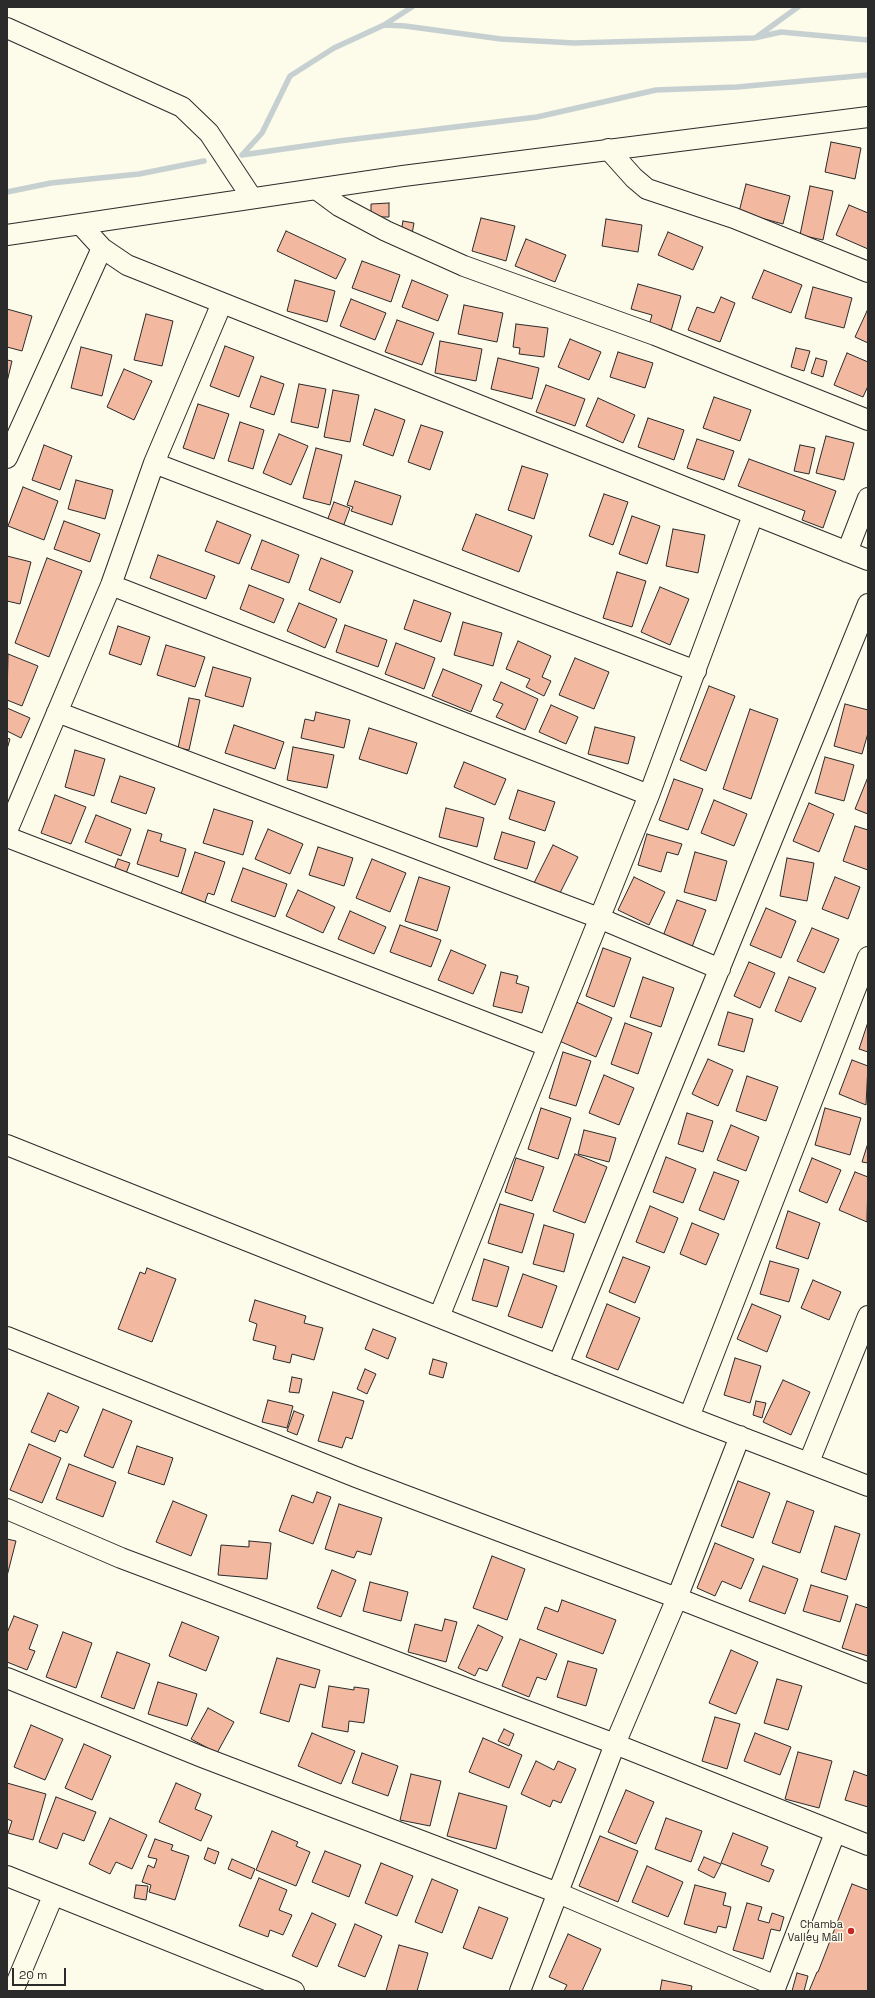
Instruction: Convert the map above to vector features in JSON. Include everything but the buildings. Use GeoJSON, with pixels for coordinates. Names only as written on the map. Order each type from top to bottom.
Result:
{"type":"FeatureCollection","features":[{"type":"Feature","properties":{"kind":"street"},"geometry":{"type":"LineString","coordinates":[[7,28],[182,107],[209,133],[252,198]]}},
{"type":"Feature","properties":{"kind":"street"},"geometry":{"type":"LineString","coordinates":[[7,234],[81,225],[252,198],[608,149],[868,117]]}},
{"type":"Feature","properties":{"kind":"street"},"geometry":{"type":"LineString","coordinates":[[608,149],[634,178],[647,189],[734,218],[868,272]]}},
{"type":"Feature","properties":{"kind":"street"},"geometry":{"type":"LineString","coordinates":[[316,189],[339,206],[386,231],[464,266],[655,335],[868,420]]}},
{"type":"Feature","properties":{"kind":"street"},"geometry":{"type":"LineString","coordinates":[[81,225],[102,248],[127,265],[868,560]]}},
{"type":"Feature","properties":{"kind":"street"},"geometry":{"type":"LineString","coordinates":[[7,458],[102,248]]}},
{"type":"Feature","properties":{"kind":"street"},"geometry":{"type":"LineString","coordinates":[[7,831],[110,585],[154,463],[222,303]]}},
{"type":"Feature","properties":{"kind":"street"},"geometry":{"type":"LineString","coordinates":[[154,463],[696,671]]}},
{"type":"Feature","properties":{"kind":"street"},"geometry":{"type":"LineString","coordinates":[[847,552],[868,498]]}},
{"type":"Feature","properties":{"kind":"street"},"geometry":{"type":"LineString","coordinates":[[439,1317],[649,794],[753,515]]}},
{"type":"Feature","properties":{"kind":"street"},"geometry":{"type":"LineString","coordinates":[[110,585],[649,794]]}},
{"type":"Feature","properties":{"kind":"street"},"geometry":{"type":"LineString","coordinates":[[558,1365],[868,604]]}},
{"type":"Feature","properties":{"kind":"street"},"geometry":{"type":"LineString","coordinates":[[57,712],[599,918],[720,969]]}},
{"type":"Feature","properties":{"kind":"street"},"geometry":{"type":"LineString","coordinates":[[7,837],[547,1046]]}},
{"type":"Feature","properties":{"kind":"street"},"geometry":{"type":"LineString","coordinates":[[689,1417],[868,957]]}},
{"type":"Feature","properties":{"kind":"street"},"geometry":{"type":"LineString","coordinates":[[7,1145],[689,1417],[810,1462],[868,1486]]}},
{"type":"Feature","properties":{"kind":"street"},"geometry":{"type":"LineString","coordinates":[[810,1462],[868,1316]]}},
{"type":"Feature","properties":{"kind":"street"},"geometry":{"type":"LineString","coordinates":[[7,1337],[356,1477],[677,1598],[868,1673]]}},
{"type":"Feature","properties":{"kind":"street"},"geometry":{"type":"LineString","coordinates":[[520,1991],[615,1744],[677,1598],[740,1436]]}},
{"type":"Feature","properties":{"kind":"street"},"geometry":{"type":"LineString","coordinates":[[7,1509],[121,1558],[615,1744],[868,1845]]}},
{"type":"Feature","properties":{"kind":"street"},"geometry":{"type":"LineString","coordinates":[[7,1678],[202,1757],[558,1893],[775,1988],[835,1832]]}},
{"type":"Feature","properties":{"kind":"street"},"geometry":{"type":"LineString","coordinates":[[7,1876],[53,1896],[294,1991]]}},
{"type":"Feature","properties":{"kind":"street"},"geometry":{"type":"LineString","coordinates":[[13,1991],[53,1896]]}},
{"type":"Feature","properties":{"kind":"waterway"},"geometry":{"type":"LineString","coordinates":[[384,25],[412,7]]}},
{"type":"Feature","properties":{"kind":"waterway"},"geometry":{"type":"LineString","coordinates":[[758,36],[798,7]]}},
{"type":"Feature","properties":{"kind":"waterway"},"geometry":{"type":"LineString","coordinates":[[242,155],[262,133],[290,76],[334,48],[384,25],[405,26],[501,39],[574,43],[754,38],[781,32],[868,40]]}},
{"type":"Feature","properties":{"kind":"waterway"},"geometry":{"type":"LineString","coordinates":[[242,155],[339,141],[537,117],[656,90],[737,87],[868,75]]}},
{"type":"Feature","properties":{"kind":"waterway"},"geometry":{"type":"LineString","coordinates":[[7,192],[51,183],[139,174],[204,161]]}},
{"type":"Feature","properties":{"kind":"place","name":"Chamba Valley Mall"},"geometry":{"type":"Point","coordinates":[851,1931]}}]}
